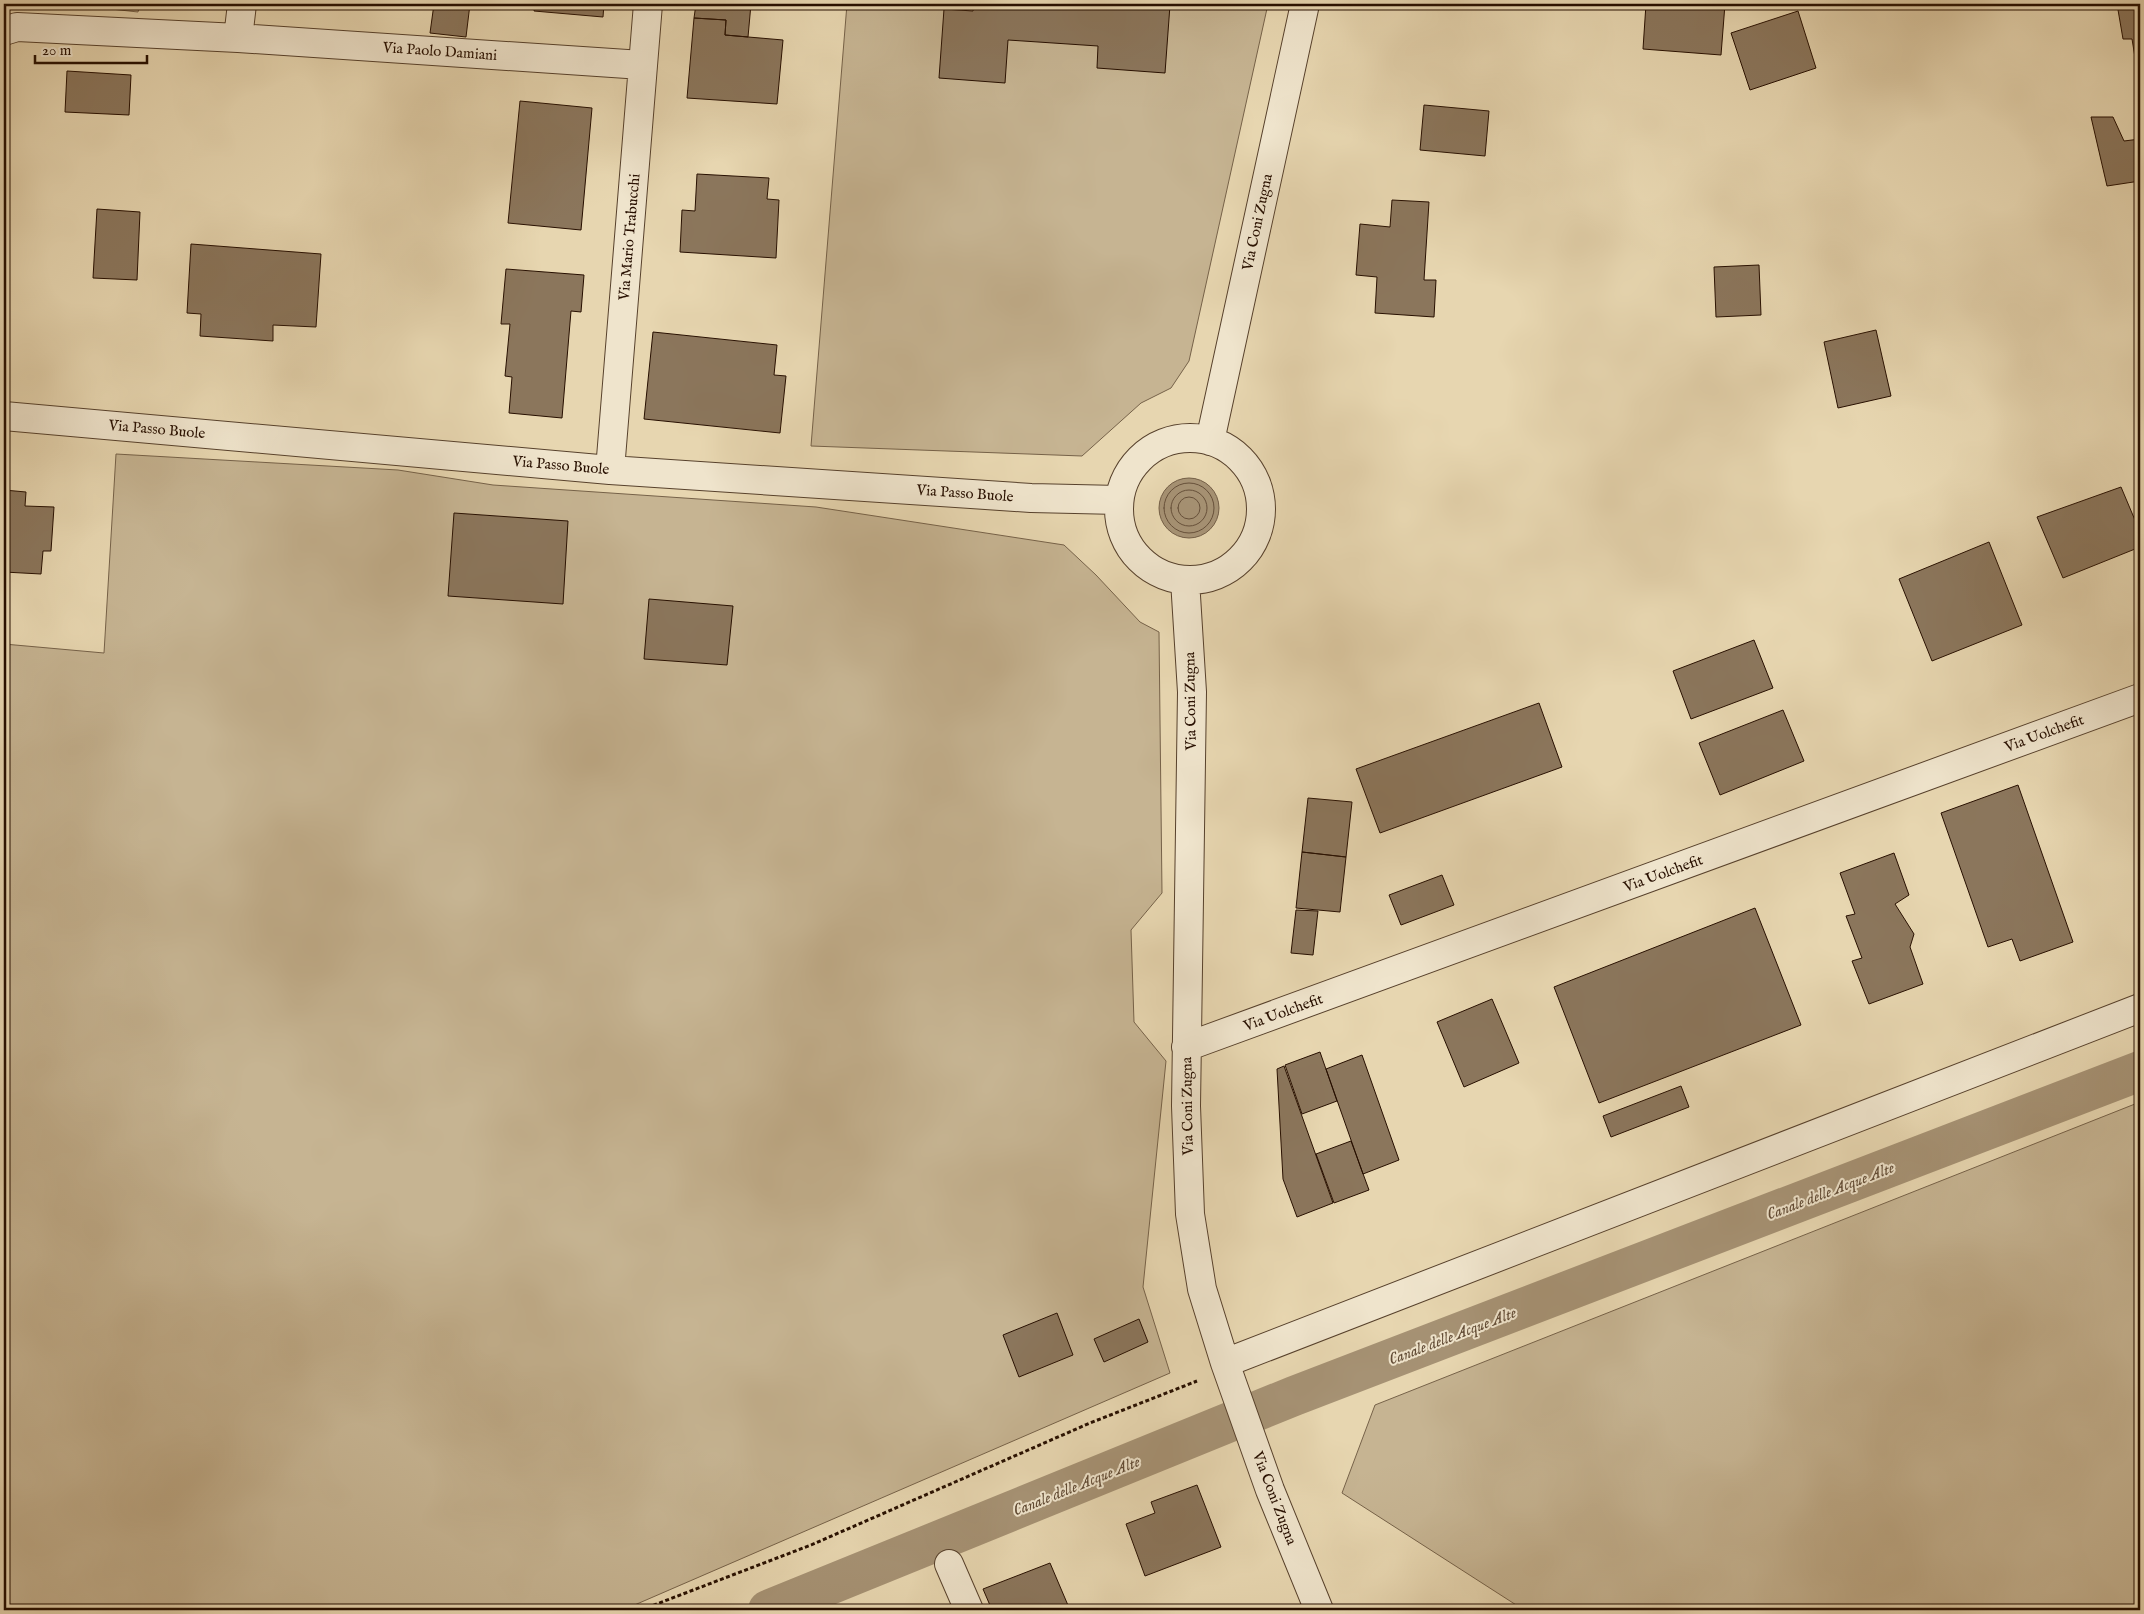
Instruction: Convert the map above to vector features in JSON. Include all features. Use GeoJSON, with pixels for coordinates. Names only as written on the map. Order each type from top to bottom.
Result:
{"type":"FeatureCollection","features":[{"type":"Feature","properties":{"kind":"street"},"geometry":{"type":"LineString","coordinates":[[238,38],[242,4]]}},
{"type":"Feature","properties":{"kind":"street","name":"Via Mario Trabucchi"},"geometry":{"type":"LineString","coordinates":[[610,470],[648,4]]}},
{"type":"Feature","properties":{"kind":"street","name":"Via Coni Zugna"},"geometry":{"type":"LineString","coordinates":[[1210,441],[1305,4]]}},
{"type":"Feature","properties":{"kind":"street","name":"Via Paolo Damiani"},"geometry":{"type":"LineString","coordinates":[[4,31],[17,27],[238,38],[642,65]]}},
{"type":"Feature","properties":{"kind":"street","name":"Via Passo Buole"},"geometry":{"type":"LineString","coordinates":[[4,416],[610,470],[1031,498],[1119,500]]}},
{"type":"Feature","properties":{"kind":"street"},"geometry":{"type":"LineString","coordinates":[[1186,438],[1210,441],[1231,451],[1242,461],[1247,466],[1258,487],[1261,510],[1257,533],[1246,553],[1229,569],[1208,578],[1184,580],[1163,575],[1142,563],[1128,545],[1120,523],[1119,500],[1126,477],[1141,457],[1162,444],[1186,438]]}},
{"type":"Feature","properties":{"kind":"street","name":"Via Coni Zugna"},"geometry":{"type":"LineString","coordinates":[[1184,580],[1192,692],[1186,1047],[1190,1214],[1202,1289],[1225,1363],[1270,1490],[1319,1610]]}},
{"type":"Feature","properties":{"kind":"street","name":"Via Uolchefit"},"geometry":{"type":"LineString","coordinates":[[1186,1047],[2140,698]]}},
{"type":"Feature","properties":{"kind":"street"},"geometry":{"type":"LineString","coordinates":[[1225,1363],[2140,1008]]}},
{"type":"Feature","properties":{"kind":"street"},"geometry":{"type":"LineString","coordinates":[[950,1564],[969,1610]]}},
{"type":"Feature","properties":{"kind":"path"},"geometry":{"type":"LineString","coordinates":[[641,1610],[811,1545],[1090,1423],[1191,1384],[1225,1363]]}},
{"type":"Feature","properties":{"kind":"shaded area"},"geometry":{"type":"Polygon","coordinates":[[[66,4],[140,4],[138,12],[66,4]]]}},
{"type":"Feature","properties":{"kind":"shaded area"},"geometry":{"type":"Polygon","coordinates":[[[847,4],[1268,4],[1189,361],[1171,388],[1141,403],[1082,456],[811,446],[847,4]]]}},
{"type":"Feature","properties":{"kind":"shaded area"},"geometry":{"type":"Polygon","coordinates":[[[116,454],[398,470],[493,485],[816,507],[1064,545],[1096,575],[1140,622],[1159,632],[1162,893],[1131,930],[1134,1022],[1166,1061],[1143,1287],[1170,1373],[623,1610],[4,1610],[4,644],[104,653],[116,454]]]}},
{"type":"Feature","properties":{"kind":"shaded area"},"geometry":{"type":"Polygon","coordinates":[[[2140,1102],[2140,1610],[1524,1610],[1342,1493],[1375,1405],[2140,1102]]]}},
{"type":"Feature","properties":{"kind":"water"},"geometry":{"type":"Polygon","coordinates":[[[1189,478],[1206,483],[1214,491],[1219,508],[1214,525],[1206,533],[1189,538],[1172,533],[1164,525],[1159,508],[1164,491],[1172,483],[1189,478]]]}},
{"type":"Feature","properties":{"kind":"building"},"geometry":{"type":"Polygon","coordinates":[[[434,4],[470,4],[466,37],[430,33],[434,4]]]}},
{"type":"Feature","properties":{"kind":"building"},"geometry":{"type":"Polygon","coordinates":[[[535,4],[604,4],[603,17],[534,11],[535,4]]]}},
{"type":"Feature","properties":{"kind":"building"},"geometry":{"type":"Polygon","coordinates":[[[696,4],[751,4],[748,37],[725,35],[726,20],[694,18],[696,4]]]}},
{"type":"Feature","properties":{"kind":"building"},"geometry":{"type":"Polygon","coordinates":[[[974,4],[1170,5],[1165,73],[1097,68],[1098,46],[1008,40],[1005,83],[939,78],[944,9],[973,11],[974,4]]]}},
{"type":"Feature","properties":{"kind":"building"},"geometry":{"type":"Polygon","coordinates":[[[1646,4],[1725,4],[1721,55],[1643,49],[1646,4]]]}},
{"type":"Feature","properties":{"kind":"building"},"geometry":{"type":"Polygon","coordinates":[[[2117,4],[2140,4],[2140,88],[2132,39],[2123,39],[2117,4]]]}},
{"type":"Feature","properties":{"kind":"building"},"geometry":{"type":"Polygon","coordinates":[[[1798,11],[1816,68],[1750,90],[1731,33],[1798,11]]]}},
{"type":"Feature","properties":{"kind":"building"},"geometry":{"type":"Polygon","coordinates":[[[694,18],[726,20],[725,35],[783,40],[777,104],[687,98],[694,18]]]}},
{"type":"Feature","properties":{"kind":"building"},"geometry":{"type":"Polygon","coordinates":[[[67,71],[131,75],[129,115],[65,112],[67,71]]]}},
{"type":"Feature","properties":{"kind":"building"},"geometry":{"type":"Polygon","coordinates":[[[520,101],[592,108],[581,230],[508,223],[520,101]]]}},
{"type":"Feature","properties":{"kind":"building"},"geometry":{"type":"Polygon","coordinates":[[[1424,105],[1489,111],[1485,156],[1420,150],[1424,105]]]}},
{"type":"Feature","properties":{"kind":"building"},"geometry":{"type":"Polygon","coordinates":[[[2091,117],[2113,117],[2124,141],[2140,139],[2140,181],[2107,186],[2091,117]]]}},
{"type":"Feature","properties":{"kind":"building"},"geometry":{"type":"Polygon","coordinates":[[[697,174],[769,178],[767,199],[779,200],[776,258],[680,252],[682,210],[695,211],[697,174]]]}},
{"type":"Feature","properties":{"kind":"building"},"geometry":{"type":"Polygon","coordinates":[[[1392,200],[1429,202],[1424,280],[1436,280],[1434,317],[1375,313],[1377,277],[1356,275],[1360,224],[1390,227],[1392,200]]]}},
{"type":"Feature","properties":{"kind":"building"},"geometry":{"type":"Polygon","coordinates":[[[97,209],[140,212],[137,280],[93,278],[97,209]]]}},
{"type":"Feature","properties":{"kind":"building"},"geometry":{"type":"Polygon","coordinates":[[[191,244],[321,254],[316,327],[273,325],[273,341],[200,336],[201,314],[187,313],[191,244]]]}},
{"type":"Feature","properties":{"kind":"building"},"geometry":{"type":"Polygon","coordinates":[[[1759,265],[1761,315],[1716,317],[1714,267],[1759,265]]]}},
{"type":"Feature","properties":{"kind":"building"},"geometry":{"type":"Polygon","coordinates":[[[506,269],[584,275],[581,312],[571,311],[562,418],[509,413],[512,377],[505,376],[510,324],[501,324],[506,269]]]}},
{"type":"Feature","properties":{"kind":"building"},"geometry":{"type":"Polygon","coordinates":[[[1876,330],[1891,396],[1838,408],[1824,342],[1876,330]]]}},
{"type":"Feature","properties":{"kind":"building"},"geometry":{"type":"Polygon","coordinates":[[[653,332],[777,345],[774,375],[786,376],[780,433],[644,419],[653,332]]]}},
{"type":"Feature","properties":{"kind":"building"},"geometry":{"type":"Polygon","coordinates":[[[2121,487],[2140,532],[2140,547],[2063,578],[2037,517],[2121,487]]]}},
{"type":"Feature","properties":{"kind":"building"},"geometry":{"type":"Polygon","coordinates":[[[4,490],[26,492],[25,506],[54,507],[51,551],[43,551],[41,574],[4,572],[4,490]]]}},
{"type":"Feature","properties":{"kind":"building"},"geometry":{"type":"Polygon","coordinates":[[[454,513],[568,521],[563,604],[448,596],[454,513]]]}},
{"type":"Feature","properties":{"kind":"building"},"geometry":{"type":"Polygon","coordinates":[[[1989,542],[2022,625],[1932,661],[1899,579],[1989,542]]]}},
{"type":"Feature","properties":{"kind":"building"},"geometry":{"type":"Polygon","coordinates":[[[649,599],[733,606],[727,665],[644,659],[649,599]]]}},
{"type":"Feature","properties":{"kind":"building"},"geometry":{"type":"Polygon","coordinates":[[[1754,640],[1773,688],[1691,719],[1673,671],[1754,640]]]}},
{"type":"Feature","properties":{"kind":"building"},"geometry":{"type":"Polygon","coordinates":[[[1539,703],[1562,767],[1380,833],[1356,769],[1539,703]]]}},
{"type":"Feature","properties":{"kind":"building"},"geometry":{"type":"Polygon","coordinates":[[[1783,710],[1804,761],[1720,795],[1699,743],[1783,710]]]}},
{"type":"Feature","properties":{"kind":"building"},"geometry":{"type":"Polygon","coordinates":[[[2018,785],[2073,942],[2020,961],[2012,939],[1988,947],[1941,813],[2018,785]]]}},
{"type":"Feature","properties":{"kind":"building"},"geometry":{"type":"Polygon","coordinates":[[[1308,798],[1352,802],[1346,857],[1302,852],[1308,798]]]}},
{"type":"Feature","properties":{"kind":"building"},"geometry":{"type":"Polygon","coordinates":[[[1302,852],[1346,857],[1340,912],[1296,908],[1302,852]]]}},
{"type":"Feature","properties":{"kind":"building"},"geometry":{"type":"Polygon","coordinates":[[[1894,853],[1909,895],[1895,904],[1914,934],[1910,947],[1923,984],[1869,1004],[1852,961],[1862,958],[1846,916],[1855,914],[1840,873],[1894,853]]]}},
{"type":"Feature","properties":{"kind":"building"},"geometry":{"type":"Polygon","coordinates":[[[1442,875],[1454,905],[1401,925],[1389,895],[1442,875]]]}},
{"type":"Feature","properties":{"kind":"building"},"geometry":{"type":"Polygon","coordinates":[[[1755,908],[1801,1025],[1599,1103],[1554,987],[1755,908]]]}},
{"type":"Feature","properties":{"kind":"building"},"geometry":{"type":"Polygon","coordinates":[[[1296,910],[1318,911],[1313,955],[1291,953],[1296,910]]]}},
{"type":"Feature","properties":{"kind":"building"},"geometry":{"type":"Polygon","coordinates":[[[1492,999],[1519,1063],[1464,1087],[1437,1022],[1492,999]]]}},
{"type":"Feature","properties":{"kind":"building"},"geometry":{"type":"Polygon","coordinates":[[[1320,1052],[1337,1101],[1302,1114],[1285,1065],[1320,1052]]]}},
{"type":"Feature","properties":{"kind":"building"},"geometry":{"type":"Polygon","coordinates":[[[1362,1055],[1399,1160],[1363,1174],[1326,1069],[1362,1055]]]}},
{"type":"Feature","properties":{"kind":"building"},"geometry":{"type":"Polygon","coordinates":[[[1284,1066],[1333,1203],[1297,1217],[1283,1179],[1277,1069],[1284,1066]]]}},
{"type":"Feature","properties":{"kind":"building"},"geometry":{"type":"Polygon","coordinates":[[[1681,1086],[1689,1107],[1611,1137],[1603,1116],[1681,1086]]]}},
{"type":"Feature","properties":{"kind":"building"},"geometry":{"type":"Polygon","coordinates":[[[1351,1141],[1369,1190],[1334,1203],[1316,1154],[1351,1141]]]}},
{"type":"Feature","properties":{"kind":"building"},"geometry":{"type":"Polygon","coordinates":[[[1057,1313],[1073,1355],[1019,1377],[1003,1335],[1057,1313]]]}},
{"type":"Feature","properties":{"kind":"building"},"geometry":{"type":"Polygon","coordinates":[[[1139,1319],[1148,1342],[1104,1362],[1094,1339],[1139,1319]]]}},
{"type":"Feature","properties":{"kind":"building"},"geometry":{"type":"Polygon","coordinates":[[[1197,1485],[1221,1547],[1145,1576],[1126,1524],[1155,1513],[1151,1502],[1197,1485]]]}},
{"type":"Feature","properties":{"kind":"building"},"geometry":{"type":"Polygon","coordinates":[[[1050,1563],[1070,1610],[992,1610],[983,1589],[1050,1563]]]}},
{"type":"Feature","properties":{"kind":"waterway","name":"Canale delle Acque Alte"},"geometry":{"type":"LineString","coordinates":[[768,1610],[1294,1396],[2140,1071]]}}]}
